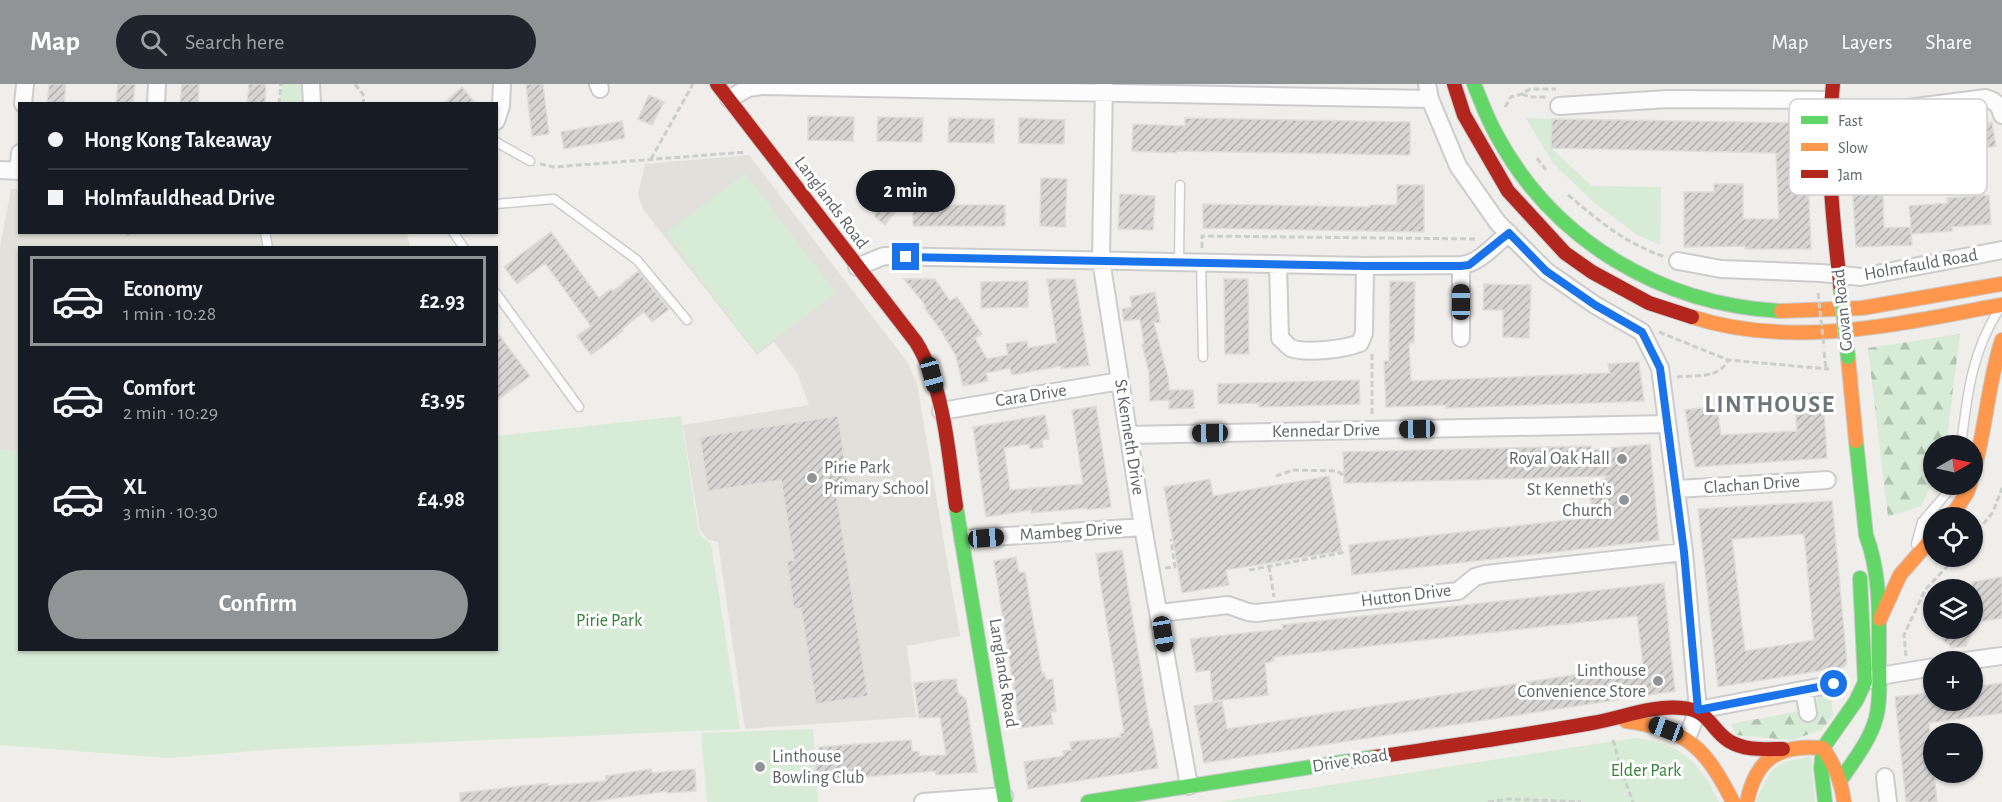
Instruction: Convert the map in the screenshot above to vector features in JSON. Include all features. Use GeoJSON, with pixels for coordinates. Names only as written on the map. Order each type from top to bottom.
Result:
{"type":"FeatureCollection","features":[{"type":"Feature","properties":{"kind":"street"},"geometry":{"type":"LineString","coordinates":[[23,102],[25,84]]}},
{"type":"Feature","properties":{"kind":"street"},"geometry":{"type":"LineString","coordinates":[[156,102],[157,84]]}},
{"type":"Feature","properties":{"kind":"street"},"geometry":{"type":"LineString","coordinates":[[311,84],[312,102]]}},
{"type":"Feature","properties":{"kind":"street"},"geometry":{"type":"LineString","coordinates":[[498,115],[501,106],[502,84]]}},
{"type":"Feature","properties":{"kind":"street","name":"Langlands Road"},"geometry":{"type":"LineString","coordinates":[[717,84],[927,360],[941,411],[1005,799]]}},
{"type":"Feature","properties":{"kind":"street"},"geometry":{"type":"LineString","coordinates":[[1454,84],[1464,115],[1508,191],[1565,253],[1623,291],[1649,303],[1710,323],[1784,334],[1812,334],[1870,328],[2002,305]]}},
{"type":"Feature","properties":{"kind":"street"},"geometry":{"type":"LineString","coordinates":[[1474,84],[1499,141],[1542,202],[1601,254],[1631,272],[1671,290],[1710,302],[1751,309],[1810,311],[1865,308],[2002,284]]}},
{"type":"Feature","properties":{"kind":"street"},"geometry":{"type":"LineString","coordinates":[[729,99],[748,88],[761,86],[1428,91],[1458,166],[1498,223],[1546,271],[1595,305],[1642,332],[1660,368],[1666,424],[1677,489],[1698,710],[1687,738]]}},
{"type":"Feature","properties":{"kind":"street","name":"St Kenneth Drive"},"geometry":{"type":"LineString","coordinates":[[1104,88],[1101,260],[1143,527],[1189,786]]}},
{"type":"Feature","properties":{"kind":"street"},"geometry":{"type":"LineString","coordinates":[[1558,106],[1668,91],[1832,92]]}},
{"type":"Feature","properties":{"kind":"street"},"geometry":{"type":"LineString","coordinates":[[1979,99],[1993,100],[1999,106],[2002,115]]}},
{"type":"Feature","properties":{"kind":"street"},"geometry":{"type":"LineString","coordinates":[[0,170],[18,171]]}},
{"type":"Feature","properties":{"kind":"street","name":"Govan Road"},"geometry":{"type":"LineString","coordinates":[[1823,748],[1873,679],[1880,619],[1872,549],[1866,535],[1832,195]]}},
{"type":"Feature","properties":{"kind":"street"},"geometry":{"type":"LineString","coordinates":[[857,267],[884,256],[1461,266],[1469,265],[1509,233]]}},
{"type":"Feature","properties":{"kind":"street","name":"Holmfauld Road"},"geometry":{"type":"LineString","coordinates":[[1678,261],[1721,269],[1821,273],[1840,284],[2002,250]]}},
{"type":"Feature","properties":{"kind":"street"},"geometry":{"type":"LineString","coordinates":[[1278,264],[1280,338],[1289,347],[1301,350],[1344,349],[1360,343],[1364,333],[1365,266]]}},
{"type":"Feature","properties":{"kind":"street"},"geometry":{"type":"LineString","coordinates":[[1461,266],[1461,338]]}},
{"type":"Feature","properties":{"kind":"street"},"geometry":{"type":"LineString","coordinates":[[1982,435],[1991,374],[2002,339]]}},
{"type":"Feature","properties":{"kind":"street","name":"Cara Drive"},"geometry":{"type":"LineString","coordinates":[[941,411],[1120,381]]}},
{"type":"Feature","properties":{"kind":"street","name":"Kennedar Drive"},"geometry":{"type":"LineString","coordinates":[[1129,435],[1666,424]]}},
{"type":"Feature","properties":{"kind":"street","name":"Clachan Drive"},"geometry":{"type":"LineString","coordinates":[[1677,489],[1827,480]]}},
{"type":"Feature","properties":{"kind":"street","name":"Mambeg Drive"},"geometry":{"type":"LineString","coordinates":[[963,539],[1143,527]]}},
{"type":"Feature","properties":{"kind":"street","name":"Govan Road"},"geometry":{"type":"LineString","coordinates":[[1842,778],[1865,744],[1876,719],[1858,549],[1866,535]]}},
{"type":"Feature","properties":{"kind":"street"},"geometry":{"type":"LineString","coordinates":[[1880,619],[1900,575],[1923,548]]}},
{"type":"Feature","properties":{"kind":"street","name":"Hutton Drive"},"geometry":{"type":"LineString","coordinates":[[1160,613],[1228,604],[1248,612],[1276,610],[1458,591],[1475,577],[1486,574],[1684,552]]}},
{"type":"Feature","properties":{"kind":"street"},"geometry":{"type":"LineString","coordinates":[[1983,659],[2002,656]]}},
{"type":"Feature","properties":{"kind":"street"},"geometry":{"type":"LineString","coordinates":[[1873,679],[1923,668]]}},
{"type":"Feature","properties":{"kind":"street","name":"Drive Road"},"geometry":{"type":"LineString","coordinates":[[1088,802],[1612,720],[1668,707],[1698,710],[1834,684]]}},
{"type":"Feature","properties":{"kind":"street"},"geometry":{"type":"LineString","coordinates":[[1804,690],[1808,713]]}},
{"type":"Feature","properties":{"kind":"street"},"geometry":{"type":"LineString","coordinates":[[1698,710],[1726,739],[1738,746],[1783,749],[1810,746],[1823,748],[1842,778],[1844,802]]}},
{"type":"Feature","properties":{"kind":"street","name":"Drive Road"},"geometry":{"type":"LineString","coordinates":[[1612,720],[1653,724],[1687,738],[1703,752],[1725,784],[1733,802]]}},
{"type":"Feature","properties":{"kind":"street"},"geometry":{"type":"LineString","coordinates":[[1823,748],[1821,768],[1825,802]]}},
{"type":"Feature","properties":{"kind":"street"},"geometry":{"type":"LineString","coordinates":[[1747,802],[1749,790],[1761,766],[1783,749]]}},
{"type":"Feature","properties":{"kind":"street"},"geometry":{"type":"LineString","coordinates":[[1885,777],[1888,802]]}},
{"type":"Feature","properties":{"kind":"street"},"geometry":{"type":"LineString","coordinates":[[923,802],[1005,799]]}},
{"type":"Feature","properties":{"kind":"lane"},"geometry":{"type":"LineString","coordinates":[[498,143],[530,161]]}},
{"type":"Feature","properties":{"kind":"lane"},"geometry":{"type":"LineString","coordinates":[[1179,261],[1180,185]]}},
{"type":"Feature","properties":{"kind":"lane"},"geometry":{"type":"LineString","coordinates":[[498,204],[554,199],[637,260],[687,320]]}},
{"type":"Feature","properties":{"kind":"lane"},"geometry":{"type":"LineString","coordinates":[[1201,262],[1203,357]]}},
{"type":"Feature","properties":{"kind":"lane"},"geometry":{"type":"LineString","coordinates":[[498,296],[579,407]]}},
{"type":"Feature","properties":{"kind":"lane"},"geometry":{"type":"LineString","coordinates":[[1962,435],[1976,354],[1988,327],[2002,305]]}},
{"type":"Feature","properties":{"kind":"lane"},"geometry":{"type":"LineString","coordinates":[[1911,562],[1922,522],[1945,495]]}},
{"type":"Feature","properties":{"kind":"path"},"geometry":{"type":"LineString","coordinates":[[279,102],[280,84]]}},
{"type":"Feature","properties":{"kind":"path"},"geometry":{"type":"LineString","coordinates":[[355,84],[364,96],[363,102]]}},
{"type":"Feature","properties":{"kind":"path"},"geometry":{"type":"LineString","coordinates":[[651,159],[693,84]]}},
{"type":"Feature","properties":{"kind":"path"},"geometry":{"type":"LineString","coordinates":[[1505,109],[1511,97],[1522,94],[1530,88],[1565,89]]}},
{"type":"Feature","properties":{"kind":"path"},"geometry":{"type":"LineString","coordinates":[[530,161],[554,167],[769,150]]}},
{"type":"Feature","properties":{"kind":"path"},"geometry":{"type":"LineString","coordinates":[[1534,154],[1547,171]]}},
{"type":"Feature","properties":{"kind":"path"},"geometry":{"type":"LineString","coordinates":[[1559,188],[1614,233],[1645,250],[1678,261]]}},
{"type":"Feature","properties":{"kind":"path"},"geometry":{"type":"LineString","coordinates":[[1201,262],[1202,236],[1484,239],[1494,245]]}},
{"type":"Feature","properties":{"kind":"path"},"geometry":{"type":"LineString","coordinates":[[1818,293],[1826,369]]}},
{"type":"Feature","properties":{"kind":"path"},"geometry":{"type":"LineString","coordinates":[[1642,332],[1658,331],[1728,360],[1826,369],[1849,364]]}},
{"type":"Feature","properties":{"kind":"path"},"geometry":{"type":"LineString","coordinates":[[1360,343],[1372,348],[1372,430]]}},
{"type":"Feature","properties":{"kind":"path"},"geometry":{"type":"LineString","coordinates":[[1661,378],[1718,373],[1725,368],[1728,360]]}},
{"type":"Feature","properties":{"kind":"path"},"geometry":{"type":"LineString","coordinates":[[1276,476],[1293,470],[1338,471],[1343,474]]}},
{"type":"Feature","properties":{"kind":"path"},"geometry":{"type":"LineString","coordinates":[[1983,524],[1993,512],[2002,488]]}},
{"type":"Feature","properties":{"kind":"path"},"geometry":{"type":"LineString","coordinates":[[1152,570],[1175,567],[1171,539]]}},
{"type":"Feature","properties":{"kind":"path"},"geometry":{"type":"LineString","coordinates":[[1249,570],[1346,552]]}},
{"type":"Feature","properties":{"kind":"path"},"geometry":{"type":"LineString","coordinates":[[1269,566],[1276,610]]}},
{"type":"Feature","properties":{"kind":"path"},"geometry":{"type":"LineString","coordinates":[[1907,672],[1904,635],[1925,590],[1947,567]]}},
{"type":"Feature","properties":{"kind":"path"},"geometry":{"type":"LineString","coordinates":[[1613,740],[1633,802]]}},
{"type":"Feature","properties":{"kind":"path"},"geometry":{"type":"LineString","coordinates":[[1488,802],[1510,800],[1581,802]]}},
{"type":"Feature","properties":{"kind":"shaded area","name":"Pirie Park Primary School"},"geometry":{"type":"Polygon","coordinates":[[[749,155],[908,363],[917,384],[960,636],[907,646],[916,717],[745,729],[718,542],[708,540],[700,530],[683,425],[809,405],[797,373],[774,342],[757,355],[643,209],[638,194],[645,164],[749,155]]]}},
{"type":"Feature","properties":{"kind":"shaded area"},"geometry":{"type":"Polygon","coordinates":[[[11,189],[18,189],[18,234],[407,234],[410,246],[18,246],[18,452],[0,449],[0,247],[11,189]]]}},
{"type":"Feature","properties":{"kind":"green space"},"geometry":{"type":"Polygon","coordinates":[[[282,84],[304,84],[305,102],[280,102],[282,84]]]}},
{"type":"Feature","properties":{"kind":"green space"},"geometry":{"type":"Polygon","coordinates":[[[1526,118],[1552,119],[1551,148],[1592,186],[1661,187],[1660,245],[1636,234],[1593,202],[1552,162],[1526,118]]]}},
{"type":"Feature","properties":{"kind":"green space"},"geometry":{"type":"Polygon","coordinates":[[[745,173],[836,293],[757,353],[666,233],[745,173]]]}},
{"type":"Feature","properties":{"kind":"green space"},"geometry":{"type":"Polygon","coordinates":[[[1960,334],[1947,435],[1923,435],[1923,495],[1926,495],[1921,506],[1888,517],[1868,348],[1960,334]]]}},
{"type":"Feature","properties":{"kind":"green space","name":"Pirie Park"},"geometry":{"type":"Polygon","coordinates":[[[681,416],[699,534],[711,544],[740,729],[279,749],[168,758],[0,745],[0,449],[18,452],[18,651],[498,651],[498,436],[681,416]]]}},
{"type":"Feature","properties":{"kind":"green space"},"geometry":{"type":"Polygon","coordinates":[[[1831,694],[1833,716],[1821,730],[1792,740],[1736,735],[1731,724],[1799,711],[1801,717],[1815,714],[1814,702],[1820,696],[1831,694]]]}},
{"type":"Feature","properties":{"kind":"green space","name":"Linthouse Bowling Club"},"geometry":{"type":"Polygon","coordinates":[[[813,729],[818,802],[707,802],[701,733],[813,729]]]}},
{"type":"Feature","properties":{"kind":"green space","name":"Elder Park"},"geometry":{"type":"Polygon","coordinates":[[[1635,738],[1664,744],[1687,757],[1704,776],[1719,802],[1219,802],[1635,738]]]}},
{"type":"Feature","properties":{"kind":"green space"},"geometry":{"type":"Polygon","coordinates":[[[1811,757],[1815,802],[1756,802],[1765,781],[1775,768],[1788,761],[1811,757]]]}},
{"type":"Feature","properties":{"kind":"building"},"geometry":{"type":"Polygon","coordinates":[[[49,84],[66,84],[64,102],[47,102],[49,84]]]}},
{"type":"Feature","properties":{"kind":"building"},"geometry":{"type":"Polygon","coordinates":[[[118,84],[135,84],[133,102],[116,102],[118,84]]]}},
{"type":"Feature","properties":{"kind":"building"},"geometry":{"type":"Polygon","coordinates":[[[182,84],[199,84],[198,102],[180,102],[182,84]]]}},
{"type":"Feature","properties":{"kind":"building"},"geometry":{"type":"Polygon","coordinates":[[[249,84],[266,84],[265,102],[247,102],[249,84]]]}},
{"type":"Feature","properties":{"kind":"building"},"geometry":{"type":"Polygon","coordinates":[[[526,84],[543,84],[549,134],[532,136],[526,84]]]}},
{"type":"Feature","properties":{"kind":"building"},"geometry":{"type":"Polygon","coordinates":[[[462,87],[474,102],[445,102],[462,87]]]}},
{"type":"Feature","properties":{"kind":"building"},"geometry":{"type":"Polygon","coordinates":[[[649,95],[664,102],[652,125],[638,119],[649,95]]]}},
{"type":"Feature","properties":{"kind":"building"},"geometry":{"type":"Polygon","coordinates":[[[808,116],[854,117],[853,141],[808,140],[808,116]]]}},
{"type":"Feature","properties":{"kind":"building"},"geometry":{"type":"Polygon","coordinates":[[[878,117],[923,118],[922,142],[877,141],[878,117]]]}},
{"type":"Feature","properties":{"kind":"building"},"geometry":{"type":"Polygon","coordinates":[[[949,118],[994,119],[994,143],[948,142],[949,118]]]}},
{"type":"Feature","properties":{"kind":"building"},"geometry":{"type":"Polygon","coordinates":[[[1019,118],[1065,120],[1064,144],[1019,143],[1019,118]]]}},
{"type":"Feature","properties":{"kind":"building"},"geometry":{"type":"Polygon","coordinates":[[[1185,118],[1410,122],[1410,155],[1132,151],[1133,124],[1185,126],[1185,118]]]}},
{"type":"Feature","properties":{"kind":"building"},"geometry":{"type":"Polygon","coordinates":[[[1552,119],[1789,123],[1789,195],[1809,195],[1811,249],[1745,249],[1745,246],[1684,247],[1684,192],[1714,192],[1714,184],[1743,184],[1743,219],[1779,219],[1776,153],[1551,148],[1552,119]]]}},
{"type":"Feature","properties":{"kind":"building"},"geometry":{"type":"Polygon","coordinates":[[[622,121],[625,138],[564,149],[561,132],[622,121]]]}},
{"type":"Feature","properties":{"kind":"building"},"geometry":{"type":"Polygon","coordinates":[[[1992,122],[1996,146],[1987,148],[1987,123],[1992,122]]]}},
{"type":"Feature","properties":{"kind":"building"},"geometry":{"type":"Polygon","coordinates":[[[1041,178],[1067,179],[1065,227],[1040,226],[1041,178]]]}},
{"type":"Feature","properties":{"kind":"building"},"geometry":{"type":"Polygon","coordinates":[[[1397,185],[1424,185],[1424,232],[1203,228],[1203,204],[1370,207],[1370,205],[1397,205],[1397,185]]]}},
{"type":"Feature","properties":{"kind":"building"},"geometry":{"type":"Polygon","coordinates":[[[876,187],[900,206],[885,225],[875,217],[876,187]]]}},
{"type":"Feature","properties":{"kind":"building"},"geometry":{"type":"Polygon","coordinates":[[[1120,194],[1155,196],[1153,230],[1118,229],[1120,194]]]}},
{"type":"Feature","properties":{"kind":"building"},"geometry":{"type":"Polygon","coordinates":[[[1853,195],[1883,195],[1884,228],[1911,227],[1909,206],[1947,203],[1947,198],[1989,195],[1991,224],[1952,227],[1952,231],[1912,234],[1911,229],[1912,245],[1856,247],[1853,195]]]}},
{"type":"Feature","properties":{"kind":"building"},"geometry":{"type":"Polygon","coordinates":[[[913,205],[1005,205],[1005,226],[913,226],[913,205]]]}},
{"type":"Feature","properties":{"kind":"building"},"geometry":{"type":"Polygon","coordinates":[[[551,232],[599,298],[611,289],[613,291],[638,271],[669,309],[652,322],[644,312],[591,355],[577,336],[591,326],[545,263],[517,284],[504,267],[551,232]]]}},
{"type":"Feature","properties":{"kind":"building"},"geometry":{"type":"Polygon","coordinates":[[[904,279],[935,279],[950,301],[957,297],[982,334],[975,338],[987,359],[1008,355],[1006,344],[1027,341],[1028,348],[1057,343],[1047,279],[1075,279],[1089,365],[1061,369],[1061,366],[1012,375],[1010,368],[986,373],[988,381],[963,386],[956,356],[924,307],[926,306],[904,279]]]}},
{"type":"Feature","properties":{"kind":"building"},"geometry":{"type":"Polygon","coordinates":[[[1224,279],[1248,279],[1249,354],[1225,354],[1224,279]]]}},
{"type":"Feature","properties":{"kind":"building"},"geometry":{"type":"Polygon","coordinates":[[[1028,281],[1028,307],[981,308],[981,282],[1028,281]]]}},
{"type":"Feature","properties":{"kind":"building"},"geometry":{"type":"Polygon","coordinates":[[[1390,281],[1415,282],[1414,343],[1409,343],[1411,381],[1610,373],[1608,364],[1639,362],[1644,401],[1446,408],[1446,405],[1386,407],[1384,361],[1389,361],[1390,281]]]}},
{"type":"Feature","properties":{"kind":"building"},"geometry":{"type":"Polygon","coordinates":[[[1484,284],[1531,285],[1529,338],[1503,337],[1503,310],[1483,310],[1484,284]]]}},
{"type":"Feature","properties":{"kind":"building"},"geometry":{"type":"Polygon","coordinates":[[[1155,292],[1160,322],[1154,323],[1168,377],[1169,390],[1193,390],[1194,408],[1169,409],[1169,400],[1150,401],[1149,372],[1142,345],[1144,344],[1140,319],[1124,321],[1122,309],[1132,307],[1130,297],[1155,292]]]}},
{"type":"Feature","properties":{"kind":"building"},"geometry":{"type":"Polygon","coordinates":[[[498,334],[530,376],[498,400],[498,334]]]}},
{"type":"Feature","properties":{"kind":"building"},"geometry":{"type":"Polygon","coordinates":[[[1359,380],[1360,404],[1259,407],[1259,403],[1218,404],[1218,384],[1359,380]]]}},
{"type":"Feature","properties":{"kind":"building"},"geometry":{"type":"Polygon","coordinates":[[[1823,393],[1827,458],[1695,467],[1685,410],[1717,406],[1721,435],[1797,431],[1794,394],[1823,393]]]}},
{"type":"Feature","properties":{"kind":"building"},"geometry":{"type":"Polygon","coordinates":[[[1096,406],[1111,507],[1031,513],[1031,510],[986,517],[973,427],[1045,415],[1049,439],[1042,440],[1043,447],[1030,449],[1029,444],[1004,448],[1010,490],[1083,484],[1072,410],[1096,406]]]}},
{"type":"Feature","properties":{"kind":"building"},"geometry":{"type":"Polygon","coordinates":[[[838,416],[849,491],[836,493],[868,696],[816,704],[801,608],[794,609],[787,561],[794,560],[781,480],[708,491],[700,437],[838,416]]]}},
{"type":"Feature","properties":{"kind":"building"},"geometry":{"type":"Polygon","coordinates":[[[1650,444],[1659,540],[1352,575],[1349,545],[1593,517],[1590,493],[1607,476],[1344,483],[1343,452],[1591,446],[1591,450],[1650,444]]]}},
{"type":"Feature","properties":{"kind":"building"},"geometry":{"type":"Polygon","coordinates":[[[1329,476],[1342,551],[1226,570],[1229,585],[1182,593],[1164,487],[1210,479],[1213,496],[1329,476]]]}},
{"type":"Feature","properties":{"kind":"building"},"geometry":{"type":"Polygon","coordinates":[[[1832,501],[1847,663],[1844,667],[1718,687],[1698,509],[1832,501]],[[1804,534],[1732,539],[1745,651],[1814,640],[1804,534]]]}},
{"type":"Feature","properties":{"kind":"building"},"geometry":{"type":"Polygon","coordinates":[[[1122,550],[1158,768],[1028,789],[1024,762],[1064,756],[1063,751],[1071,750],[1070,742],[1121,737],[1120,733],[1124,733],[1096,554],[1122,550]]]}},
{"type":"Feature","properties":{"kind":"building"},"geometry":{"type":"Polygon","coordinates":[[[1016,557],[1019,573],[1025,572],[1042,673],[1044,672],[1046,680],[1053,679],[1056,712],[1051,712],[1053,724],[1020,728],[994,561],[1016,557]]]}},
{"type":"Feature","properties":{"kind":"building"},"geometry":{"type":"Polygon","coordinates":[[[2002,577],[2002,618],[1983,621],[1983,580],[2002,577]]]}},
{"type":"Feature","properties":{"kind":"building"},"geometry":{"type":"Polygon","coordinates":[[[1664,583],[1675,691],[1204,763],[1194,706],[1222,701],[1227,729],[1643,664],[1637,616],[1273,657],[1274,661],[1265,663],[1268,695],[1213,701],[1210,670],[1196,672],[1190,639],[1283,629],[1282,625],[1664,583]]]}},
{"type":"Feature","properties":{"kind":"building"},"geometry":{"type":"Polygon","coordinates":[[[1969,639],[1966,646],[1952,648],[1943,640],[1969,639]]]}},
{"type":"Feature","properties":{"kind":"building"},"geometry":{"type":"Polygon","coordinates":[[[956,679],[958,693],[966,699],[977,772],[936,775],[935,771],[817,781],[815,759],[820,758],[819,747],[911,740],[912,752],[919,751],[919,756],[946,755],[940,717],[919,718],[914,683],[956,679]]]}},
{"type":"Feature","properties":{"kind":"building"},"geometry":{"type":"Polygon","coordinates":[[[2002,683],[2002,713],[1923,723],[1923,783],[1935,783],[1937,802],[1906,802],[1895,697],[1923,693],[1923,711],[1983,711],[1983,686],[2002,683]]]}},
{"type":"Feature","properties":{"kind":"building"},"geometry":{"type":"Polygon","coordinates":[[[651,769],[652,773],[695,769],[696,791],[667,793],[667,791],[588,802],[460,802],[460,793],[548,783],[548,786],[606,781],[606,776],[651,769]]]}},
{"type":"Feature","properties":{"kind":"traffic: fast"},"geometry":{"type":"LineString","coordinates":[[1474,84],[1493,128],[1520,172],[1548,206],[1580,235],[1615,260],[1654,281],[1694,296],[1737,306],[1781,311]]}},
{"type":"Feature","properties":{"kind":"traffic: fast"},"geometry":{"type":"LineString","coordinates":[[1841,292],[1848,357]]}},
{"type":"Feature","properties":{"kind":"traffic: fast"},"geometry":{"type":"LineString","coordinates":[[1842,778],[1870,734],[1878,711],[1879,696],[1877,580],[1866,535],[1856,441]]}},
{"type":"Feature","properties":{"kind":"traffic: fast"},"geometry":{"type":"LineString","coordinates":[[956,506],[1005,802]]}},
{"type":"Feature","properties":{"kind":"traffic: fast"},"geometry":{"type":"LineString","coordinates":[[1825,802],[1821,768],[1823,748],[1856,701],[1865,682],[1860,578]]}},
{"type":"Feature","properties":{"kind":"traffic: fast"},"geometry":{"type":"LineString","coordinates":[[1088,802],[1375,757]]}},
{"type":"Feature","properties":{"kind":"traffic: slow"},"geometry":{"type":"LineString","coordinates":[[1781,311],[1862,308],[2002,284]]}},
{"type":"Feature","properties":{"kind":"traffic: slow"},"geometry":{"type":"LineString","coordinates":[[1692,317],[1730,327],[1769,332],[1808,332],[1886,325],[2002,305]]}},
{"type":"Feature","properties":{"kind":"traffic: slow"},"geometry":{"type":"LineString","coordinates":[[1982,435],[2002,340]]}},
{"type":"Feature","properties":{"kind":"traffic: slow"},"geometry":{"type":"LineString","coordinates":[[1848,357],[1856,441]]}},
{"type":"Feature","properties":{"kind":"traffic: slow"},"geometry":{"type":"LineString","coordinates":[[1957,507],[1966,495]]}},
{"type":"Feature","properties":{"kind":"traffic: slow"},"geometry":{"type":"LineString","coordinates":[[1880,619],[1900,575],[1923,549]]}},
{"type":"Feature","properties":{"kind":"traffic: slow"},"geometry":{"type":"LineString","coordinates":[[1626,721],[1665,730],[1692,744],[1713,767],[1733,802]]}},
{"type":"Feature","properties":{"kind":"traffic: slow"},"geometry":{"type":"LineString","coordinates":[[1747,802],[1756,774],[1763,765],[1782,752],[1807,747],[1823,748],[1837,774],[1844,802]]}},
{"type":"Feature","properties":{"kind":"traffic: jam"},"geometry":{"type":"LineString","coordinates":[[717,84],[916,342],[926,360],[939,400],[956,506]]}},
{"type":"Feature","properties":{"kind":"traffic: jam"},"geometry":{"type":"LineString","coordinates":[[1454,84],[1464,115],[1508,191],[1565,253],[1592,272],[1649,303],[1692,317]]}},
{"type":"Feature","properties":{"kind":"traffic: jam"},"geometry":{"type":"LineString","coordinates":[[1832,99],[1833,84]]}},
{"type":"Feature","properties":{"kind":"traffic: jam"},"geometry":{"type":"LineString","coordinates":[[1832,195],[1841,292]]}},
{"type":"Feature","properties":{"kind":"traffic: jam"},"geometry":{"type":"LineString","coordinates":[[1375,757],[1565,728],[1660,708],[1682,708],[1698,712],[1735,744],[1755,749],[1783,749]]}},
{"type":"Feature","properties":{"kind":"place","name":"Royal Oak Hall"},"geometry":{"type":"Point","coordinates":[1622,459]}},
{"type":"Feature","properties":{"kind":"place","name":"Pirie Park Primary School"},"geometry":{"type":"Point","coordinates":[812,478]}},
{"type":"Feature","properties":{"kind":"place","name":"St Kenneth's Church"},"geometry":{"type":"Point","coordinates":[1624,500]}},
{"type":"Feature","properties":{"kind":"place","name":"Linthouse Convenience Store"},"geometry":{"type":"Point","coordinates":[1658,681]}},
{"type":"Feature","properties":{"kind":"place","name":"Linthouse Bowling Club"},"geometry":{"type":"Point","coordinates":[760,767]}},
{"type":"Feature","properties":{"kind":"district","name":"LINTHOUSE"},"geometry":{"type":"Point","coordinates":[1770,405]}},
{"type":"Feature","properties":{"kind":"route"},"geometry":{"type":"LineString","coordinates":[[906,257],[1461,266],[1469,265],[1509,233],[1546,271],[1595,305],[1642,332],[1660,368],[1684,552],[1698,710],[1834,684]]}}]}
